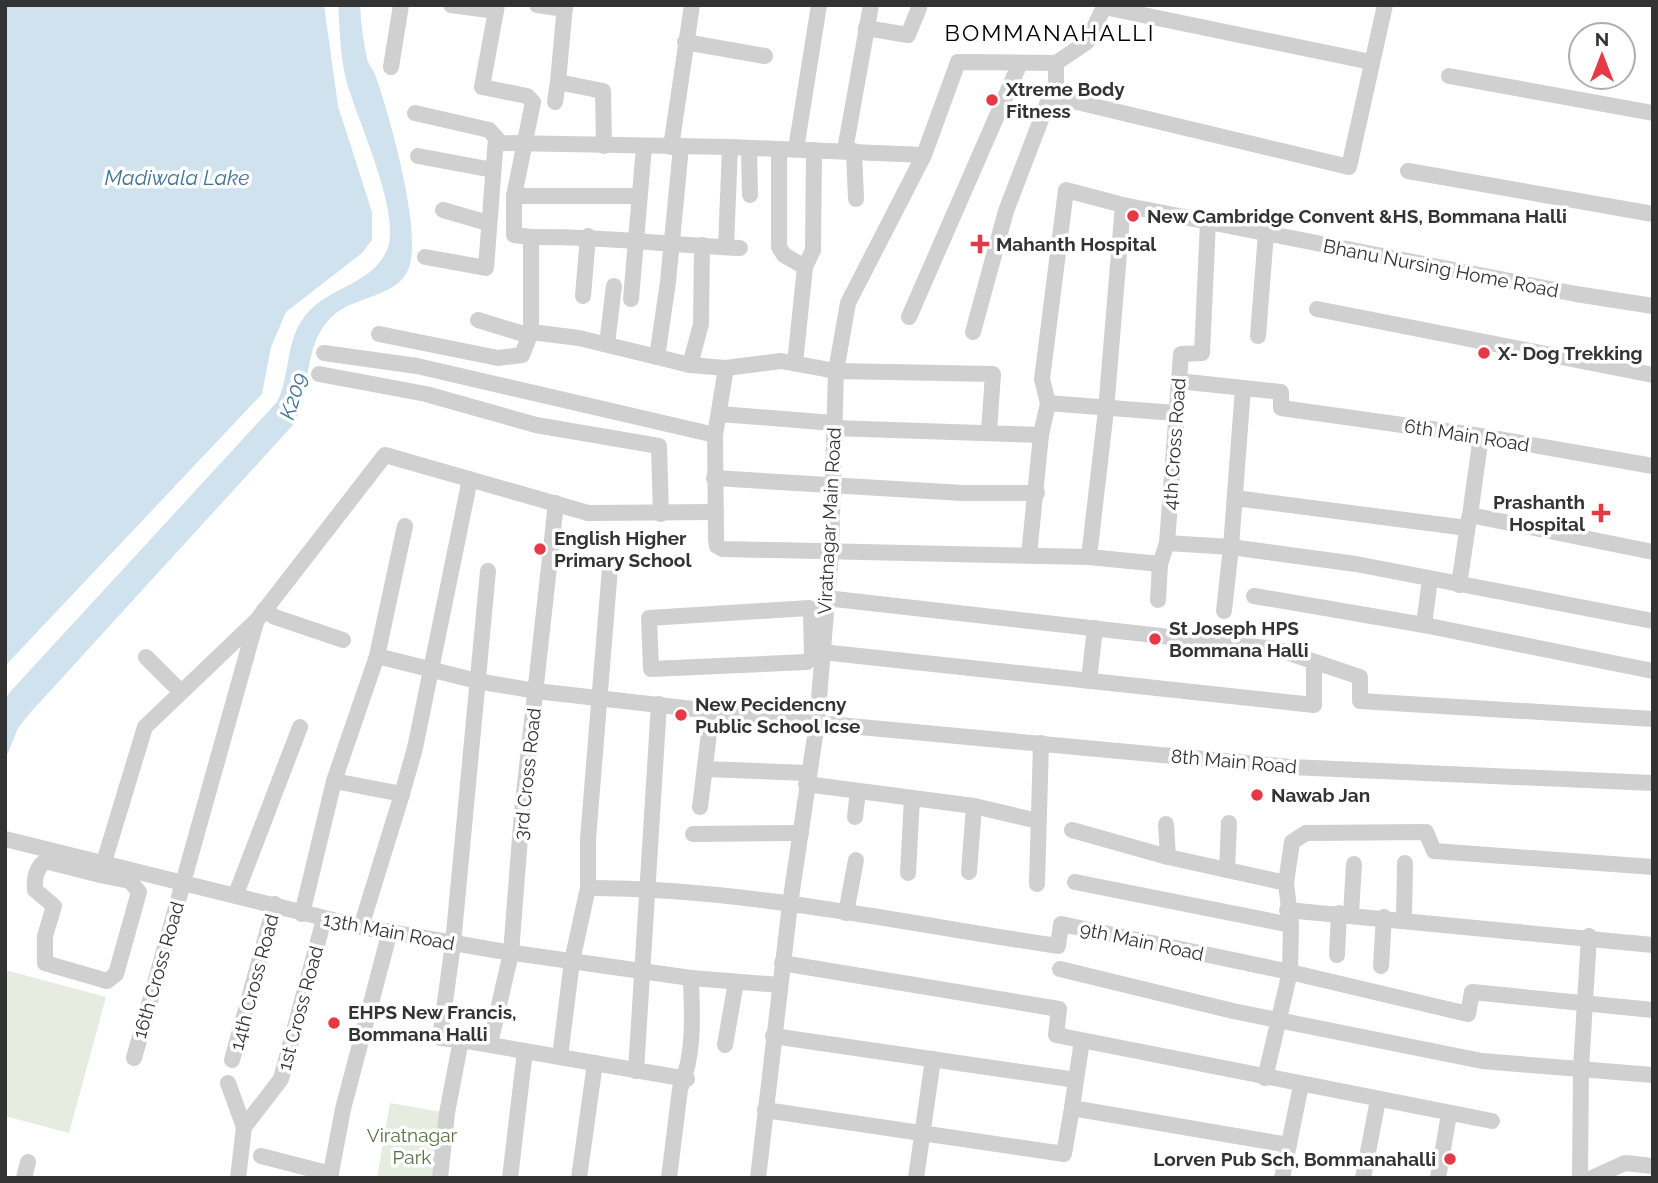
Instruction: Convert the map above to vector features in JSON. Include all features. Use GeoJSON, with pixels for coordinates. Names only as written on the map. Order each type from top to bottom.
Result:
{"type":"FeatureCollection","features":[{"type":"Feature","properties":{"kind":"street"},"geometry":{"type":"LineString","coordinates":[[391,67],[401,5]]}},
{"type":"Feature","properties":{"kind":"street"},"geometry":{"type":"LineString","coordinates":[[451,5],[497,8],[482,87],[527,96],[533,102],[514,196],[514,235],[588,236],[637,243],[733,247],[730,147]]}},
{"type":"Feature","properties":{"kind":"street"},"geometry":{"type":"LineString","coordinates":[[537,5],[565,7],[555,102]]}},
{"type":"Feature","properties":{"kind":"street"},"geometry":{"type":"LineString","coordinates":[[657,357],[672,244],[676,147],[685,42],[692,5]]}},
{"type":"Feature","properties":{"kind":"street"},"geometry":{"type":"LineString","coordinates":[[796,149],[819,5]]}},
{"type":"Feature","properties":{"kind":"street"},"geometry":{"type":"LineString","coordinates":[[856,199],[850,151],[871,5]]}},
{"type":"Feature","properties":{"kind":"street"},"geometry":{"type":"LineString","coordinates":[[973,332],[1006,211],[1046,104],[1056,97],[1349,167],[1385,5]]}},
{"type":"Feature","properties":{"kind":"street"},"geometry":{"type":"LineString","coordinates":[[1056,97],[1056,63],[1087,42],[1104,6],[1371,62]]}},
{"type":"Feature","properties":{"kind":"street"},"geometry":{"type":"LineString","coordinates":[[866,28],[908,35],[919,8]]}},
{"type":"Feature","properties":{"kind":"street"},"geometry":{"type":"LineString","coordinates":[[685,42],[765,56]]}},
{"type":"Feature","properties":{"kind":"street","name":"Viratnagar Main Road"},"geometry":{"type":"LineString","coordinates":[[758,1178],[789,904],[817,723],[819,642],[831,551],[836,370],[848,303],[924,155],[958,62],[1056,63]]}},
{"type":"Feature","properties":{"kind":"street"},"geometry":{"type":"LineString","coordinates":[[909,317],[1020,63]]}},
{"type":"Feature","properties":{"kind":"street"},"geometry":{"type":"LineString","coordinates":[[1449,76],[1653,113]]}},
{"type":"Feature","properties":{"kind":"street"},"geometry":{"type":"LineString","coordinates":[[558,82],[603,91],[604,146]]}},
{"type":"Feature","properties":{"kind":"street"},"geometry":{"type":"LineString","coordinates":[[415,113],[489,130],[500,143],[730,147],[924,155]]}},
{"type":"Feature","properties":{"kind":"street"},"geometry":{"type":"LineString","coordinates":[[425,257],[486,268],[496,138]]}},
{"type":"Feature","properties":{"kind":"street"},"geometry":{"type":"LineString","coordinates":[[631,299],[644,147]]}},
{"type":"Feature","properties":{"kind":"street"},"geometry":{"type":"LineString","coordinates":[[749,148],[750,195]]}},
{"type":"Feature","properties":{"kind":"street"},"geometry":{"type":"LineString","coordinates":[[779,149],[779,247],[784,255],[805,267]]}},
{"type":"Feature","properties":{"kind":"street"},"geometry":{"type":"LineString","coordinates":[[795,363],[805,267],[813,250],[814,150]]}},
{"type":"Feature","properties":{"kind":"street"},"geometry":{"type":"LineString","coordinates":[[418,156],[493,170]]}},
{"type":"Feature","properties":{"kind":"street"},"geometry":{"type":"LineString","coordinates":[[1408,171],[1653,214]]}},
{"type":"Feature","properties":{"kind":"street","name":"Bhanu Nursing Home Road"},"geometry":{"type":"LineString","coordinates":[[1048,403],[1042,379],[1066,190],[1123,205],[1208,222],[1576,294],[1653,306]]}},
{"type":"Feature","properties":{"kind":"street"},"geometry":{"type":"LineString","coordinates":[[514,196],[639,196]]}},
{"type":"Feature","properties":{"kind":"street"},"geometry":{"type":"LineString","coordinates":[[1089,557],[1106,410],[1123,205]]}},
{"type":"Feature","properties":{"kind":"street"},"geometry":{"type":"LineString","coordinates":[[443,210],[488,223]]}},
{"type":"Feature","properties":{"kind":"street","name":"4th Cross Road"},"geometry":{"type":"LineString","coordinates":[[1158,600],[1160,564],[1167,543],[1181,354],[1202,353],[1208,222]]}},
{"type":"Feature","properties":{"kind":"street"},"geometry":{"type":"LineString","coordinates":[[1258,336],[1266,233]]}},
{"type":"Feature","properties":{"kind":"street"},"geometry":{"type":"LineString","coordinates":[[583,296],[588,236]]}},
{"type":"Feature","properties":{"kind":"street"},"geometry":{"type":"LineString","coordinates":[[379,334],[498,358],[522,355],[531,334],[531,237]]}},
{"type":"Feature","properties":{"kind":"street"},"geometry":{"type":"LineString","coordinates":[[690,365],[701,324],[702,245]]}},
{"type":"Feature","properties":{"kind":"street"},"geometry":{"type":"LineString","coordinates":[[607,344],[614,286]]}},
{"type":"Feature","properties":{"kind":"street"},"geometry":{"type":"LineString","coordinates":[[1317,309],[1653,375]]}},
{"type":"Feature","properties":{"kind":"street"},"geometry":{"type":"LineString","coordinates":[[478,320],[531,334],[607,344],[690,365],[726,368],[781,361],[836,370],[993,374],[989,431]]}},
{"type":"Feature","properties":{"kind":"street"},"geometry":{"type":"LineString","coordinates":[[324,353],[417,366],[715,435]]}},
{"type":"Feature","properties":{"kind":"street"},"geometry":{"type":"LineString","coordinates":[[726,368],[715,435],[714,478],[717,546],[722,549],[1089,557],[1160,564]]}},
{"type":"Feature","properties":{"kind":"street"},"geometry":{"type":"LineString","coordinates":[[319,374],[426,394],[536,425],[659,446],[661,514]]}},
{"type":"Feature","properties":{"kind":"street"},"geometry":{"type":"LineString","coordinates":[[1178,381],[1243,388],[1224,611]]}},
{"type":"Feature","properties":{"kind":"street","name":"6th Main Road"},"geometry":{"type":"LineString","coordinates":[[1243,388],[1281,392],[1281,408],[1481,436],[1653,466]]}},
{"type":"Feature","properties":{"kind":"street"},"geometry":{"type":"LineString","coordinates":[[1029,555],[1041,435],[1048,403],[1175,414]]}},
{"type":"Feature","properties":{"kind":"street"},"geometry":{"type":"LineString","coordinates":[[720,414],[834,425],[1041,435]]}},
{"type":"Feature","properties":{"kind":"street"},"geometry":{"type":"LineString","coordinates":[[1459,585],[1481,436]]}},
{"type":"Feature","properties":{"kind":"street"},"geometry":{"type":"LineString","coordinates":[[102,869],[145,727],[260,615],[385,455],[588,513],[716,512]]}},
{"type":"Feature","properties":{"kind":"street"},"geometry":{"type":"LineString","coordinates":[[714,478],[1037,494]]}},
{"type":"Feature","properties":{"kind":"street"},"geometry":{"type":"LineString","coordinates":[[361,927],[415,748],[470,479]]}},
{"type":"Feature","properties":{"kind":"street"},"geometry":{"type":"LineString","coordinates":[[1235,498],[1468,522],[1653,552]]}},
{"type":"Feature","properties":{"kind":"street","name":"3rd Cross Road"},"geometry":{"type":"LineString","coordinates":[[490,1044],[511,953],[556,503]]}},
{"type":"Feature","properties":{"kind":"street"},"geometry":{"type":"LineString","coordinates":[[302,914],[334,781],[377,656],[405,526]]}},
{"type":"Feature","properties":{"kind":"street"},"geometry":{"type":"LineString","coordinates":[[1167,543],[1231,547],[1356,564],[1653,621]]}},
{"type":"Feature","properties":{"kind":"street"},"geometry":{"type":"LineString","coordinates":[[560,1057],[572,961],[587,888],[588,839],[610,568]]}},
{"type":"Feature","properties":{"kind":"street"},"geometry":{"type":"LineString","coordinates":[[488,571],[453,944],[440,1038],[490,1044],[687,1079]]}},
{"type":"Feature","properties":{"kind":"street"},"geometry":{"type":"LineString","coordinates":[[1424,625],[1430,579]]}},
{"type":"Feature","properties":{"kind":"street"},"geometry":{"type":"LineString","coordinates":[[1254,596],[1424,625],[1653,671]]}},
{"type":"Feature","properties":{"kind":"street"},"geometry":{"type":"LineString","coordinates":[[826,598],[1277,649],[1360,677],[1360,701],[1653,719]]}},
{"type":"Feature","properties":{"kind":"street"},"geometry":{"type":"LineString","coordinates":[[808,608],[819,642],[807,662],[654,671],[650,669],[648,620],[652,617],[808,608]]}},
{"type":"Feature","properties":{"kind":"street"},"geometry":{"type":"LineString","coordinates":[[260,615],[275,617],[343,640]]}},
{"type":"Feature","properties":{"kind":"street","name":"16th Cross Road"},"geometry":{"type":"LineString","coordinates":[[134,1058],[260,615]]}},
{"type":"Feature","properties":{"kind":"street"},"geometry":{"type":"LineString","coordinates":[[1089,681],[1095,628]]}},
{"type":"Feature","properties":{"kind":"street"},"geometry":{"type":"LineString","coordinates":[[819,642],[1089,681],[1314,705],[1314,662]]}},
{"type":"Feature","properties":{"kind":"street","name":"8th Main Road"},"geometry":{"type":"LineString","coordinates":[[377,656],[477,681],[536,691],[599,696],[817,723],[1291,767],[1653,783]]}},
{"type":"Feature","properties":{"kind":"street"},"geometry":{"type":"LineString","coordinates":[[146,657],[181,692]]}},
{"type":"Feature","properties":{"kind":"street"},"geometry":{"type":"LineString","coordinates":[[636,1071],[645,888],[659,704]]}},
{"type":"Feature","properties":{"kind":"street"},"geometry":{"type":"LineString","coordinates":[[700,807],[712,709]]}},
{"type":"Feature","properties":{"kind":"street"},"geometry":{"type":"LineString","coordinates":[[236,894],[300,727]]}},
{"type":"Feature","properties":{"kind":"street"},"geometry":{"type":"LineString","coordinates":[[1037,884],[1041,743]]}},
{"type":"Feature","properties":{"kind":"street"},"geometry":{"type":"LineString","coordinates":[[705,769],[807,778],[858,791],[974,806],[1038,821]]}},
{"type":"Feature","properties":{"kind":"street"},"geometry":{"type":"LineString","coordinates":[[334,781],[402,794]]}},
{"type":"Feature","properties":{"kind":"street"},"geometry":{"type":"LineString","coordinates":[[855,817],[858,791]]}},
{"type":"Feature","properties":{"kind":"street"},"geometry":{"type":"LineString","coordinates":[[908,873],[912,798]]}},
{"type":"Feature","properties":{"kind":"street"},"geometry":{"type":"LineString","coordinates":[[969,872],[974,806]]}},
{"type":"Feature","properties":{"kind":"street"},"geometry":{"type":"LineString","coordinates":[[1227,870],[1229,823]]}},
{"type":"Feature","properties":{"kind":"street"},"geometry":{"type":"LineString","coordinates":[[1166,824],[1168,857]]}},
{"type":"Feature","properties":{"kind":"street"},"geometry":{"type":"LineString","coordinates":[[1072,830],[1168,857],[1286,884]]}},
{"type":"Feature","properties":{"kind":"street"},"geometry":{"type":"LineString","coordinates":[[1265,1078],[1290,972],[1286,884],[1293,842],[1306,834],[1426,832],[1434,851],[1653,867]]}},
{"type":"Feature","properties":{"kind":"street"},"geometry":{"type":"LineString","coordinates":[[693,834],[800,833]]}},
{"type":"Feature","properties":{"kind":"street","name":"13th Main Road"},"geometry":{"type":"LineString","coordinates":[[5,839],[102,869],[183,881],[275,904],[302,914],[361,927],[511,953],[691,978],[780,985]]}},
{"type":"Feature","properties":{"kind":"street"},"geometry":{"type":"LineString","coordinates":[[846,913],[856,860]]}},
{"type":"Feature","properties":{"kind":"street"},"geometry":{"type":"LineString","coordinates":[[45,861],[102,869],[130,881],[139,892],[116,974],[107,981],[45,963],[45,936],[54,906],[35,890],[34,881],[39,866],[45,861]]}},
{"type":"Feature","properties":{"kind":"street"},"geometry":{"type":"LineString","coordinates":[[1404,919],[1405,863]]}},
{"type":"Feature","properties":{"kind":"street"},"geometry":{"type":"LineString","coordinates":[[1337,955],[1354,864]]}},
{"type":"Feature","properties":{"kind":"street"},"geometry":{"type":"LineString","coordinates":[[1075,882],[1289,918],[1345,914],[1589,936],[1653,945]]}},
{"type":"Feature","properties":{"kind":"street","name":"9th Main Road"},"geometry":{"type":"LineString","coordinates":[[587,888],[645,888],[789,904],[1058,946],[1061,924],[1290,972],[1468,1014],[1472,992],[1653,1010]]}},
{"type":"Feature","properties":{"kind":"street","name":"14th Cross Road"},"geometry":{"type":"LineString","coordinates":[[232,1060],[275,904]]}},
{"type":"Feature","properties":{"kind":"street"},"geometry":{"type":"LineString","coordinates":[[1381,966],[1384,917]]}},
{"type":"Feature","properties":{"kind":"street","name":"1st Cross Road"},"geometry":{"type":"LineString","coordinates":[[244,1127],[281,1079],[324,919]]}},
{"type":"Feature","properties":{"kind":"street"},"geometry":{"type":"LineString","coordinates":[[261,1156],[330,1176],[343,1109],[390,931]]}},
{"type":"Feature","properties":{"kind":"street"},"geometry":{"type":"LineString","coordinates":[[1580,1178],[1581,1069],[1589,936]]}},
{"type":"Feature","properties":{"kind":"street"},"geometry":{"type":"LineString","coordinates":[[782,963],[1059,1009],[1056,1035],[1492,1121]]}},
{"type":"Feature","properties":{"kind":"street"},"geometry":{"type":"LineString","coordinates":[[1060,969],[1279,1020],[1482,1060],[1653,1075]]}},
{"type":"Feature","properties":{"kind":"street"},"geometry":{"type":"LineString","coordinates":[[669,1178],[680,1089],[687,1079],[692,1033],[691,978]]}},
{"type":"Feature","properties":{"kind":"street"},"geometry":{"type":"LineString","coordinates":[[725,1045],[736,982]]}},
{"type":"Feature","properties":{"kind":"street"},"geometry":{"type":"LineString","coordinates":[[774,1036],[1076,1080]]}},
{"type":"Feature","properties":{"kind":"street"},"geometry":{"type":"LineString","coordinates":[[440,1178],[447,1113],[461,1040]]}},
{"type":"Feature","properties":{"kind":"street"},"geometry":{"type":"LineString","coordinates":[[765,1110],[1065,1154],[1082,1041]]}},
{"type":"Feature","properties":{"kind":"street"},"geometry":{"type":"LineString","coordinates":[[510,1178],[525,1051]]}},
{"type":"Feature","properties":{"kind":"street"},"geometry":{"type":"LineString","coordinates":[[916,1178],[933,1059]]}},
{"type":"Feature","properties":{"kind":"street"},"geometry":{"type":"LineString","coordinates":[[579,1178],[595,1063]]}},
{"type":"Feature","properties":{"kind":"street"},"geometry":{"type":"LineString","coordinates":[[228,1083],[244,1127],[238,1178]]}},
{"type":"Feature","properties":{"kind":"street"},"geometry":{"type":"LineString","coordinates":[[1282,1178],[1301,1085]]}},
{"type":"Feature","properties":{"kind":"street"},"geometry":{"type":"LineString","coordinates":[[1363,1178],[1378,1100]]}},
{"type":"Feature","properties":{"kind":"street"},"geometry":{"type":"LineString","coordinates":[[1072,1108],[1289,1145]]}},
{"type":"Feature","properties":{"kind":"street"},"geometry":{"type":"LineString","coordinates":[[1438,1178],[1450,1114]]}},
{"type":"Feature","properties":{"kind":"street"},"geometry":{"type":"LineString","coordinates":[[1592,1178],[1625,1163],[1653,1166]]}},
{"type":"Feature","properties":{"kind":"green space"},"geometry":{"type":"Polygon","coordinates":[[[5,970],[106,997],[69,1133],[5,1116],[5,970]]]}},
{"type":"Feature","properties":{"kind":"green space","name":"Viratnagar Park"},"geometry":{"type":"Polygon","coordinates":[[[390,1103],[447,1113],[438,1178],[377,1178],[390,1103]]]}},
{"type":"Feature","properties":{"kind":"water","name":"Madiwala Lake"},"geometry":{"type":"Polygon","coordinates":[[[5,5],[324,5],[338,106],[372,212],[372,240],[362,253],[286,312],[271,347],[262,394],[5,666],[5,5]]]}},
{"type":"Feature","properties":{"kind":"water","name":"K209"},"geometry":{"type":"Polygon","coordinates":[[[338,5],[360,5],[368,61],[389,118],[403,175],[412,230],[412,253],[408,270],[403,279],[386,291],[344,308],[325,324],[312,351],[303,396],[293,425],[30,713],[18,728],[5,760],[5,699],[10,692],[277,402],[294,336],[305,316],[325,298],[371,271],[387,250],[390,233],[388,212],[383,188],[345,75],[338,5]]]}},
{"type":"Feature","properties":{"kind":"place","name":"Xtreme Body Fitness"},"geometry":{"type":"Point","coordinates":[992,100]}},
{"type":"Feature","properties":{"kind":"place","name":"New Cambridge Convent &HS, Bommana Halli"},"geometry":{"type":"Point","coordinates":[1133,216]}},
{"type":"Feature","properties":{"kind":"place","name":"Mahanth Hospital"},"geometry":{"type":"Point","coordinates":[980,244]}},
{"type":"Feature","properties":{"kind":"place","name":"X- Dog Trekking"},"geometry":{"type":"Point","coordinates":[1484,353]}},
{"type":"Feature","properties":{"kind":"place","name":"Prashanth Hospital"},"geometry":{"type":"Point","coordinates":[1601,513]}},
{"type":"Feature","properties":{"kind":"place","name":"English Higher Primary School"},"geometry":{"type":"Point","coordinates":[540,549]}},
{"type":"Feature","properties":{"kind":"place","name":"St Joseph HPS Bommana Halli"},"geometry":{"type":"Point","coordinates":[1155,639]}},
{"type":"Feature","properties":{"kind":"place","name":"New Pecidencny Public School Icse"},"geometry":{"type":"Point","coordinates":[681,715]}},
{"type":"Feature","properties":{"kind":"place","name":"Nawab Jan"},"geometry":{"type":"Point","coordinates":[1257,795]}},
{"type":"Feature","properties":{"kind":"place","name":"EHPS New Francis, Bommana Halli"},"geometry":{"type":"Point","coordinates":[334,1023]}},
{"type":"Feature","properties":{"kind":"place","name":"Lorven Pub Sch, Bommanahalli"},"geometry":{"type":"Point","coordinates":[1450,1159]}},
{"type":"Feature","properties":{"kind":"district","name":"BOMMANAHALLI"},"geometry":{"type":"Point","coordinates":[1050,32]}}]}
